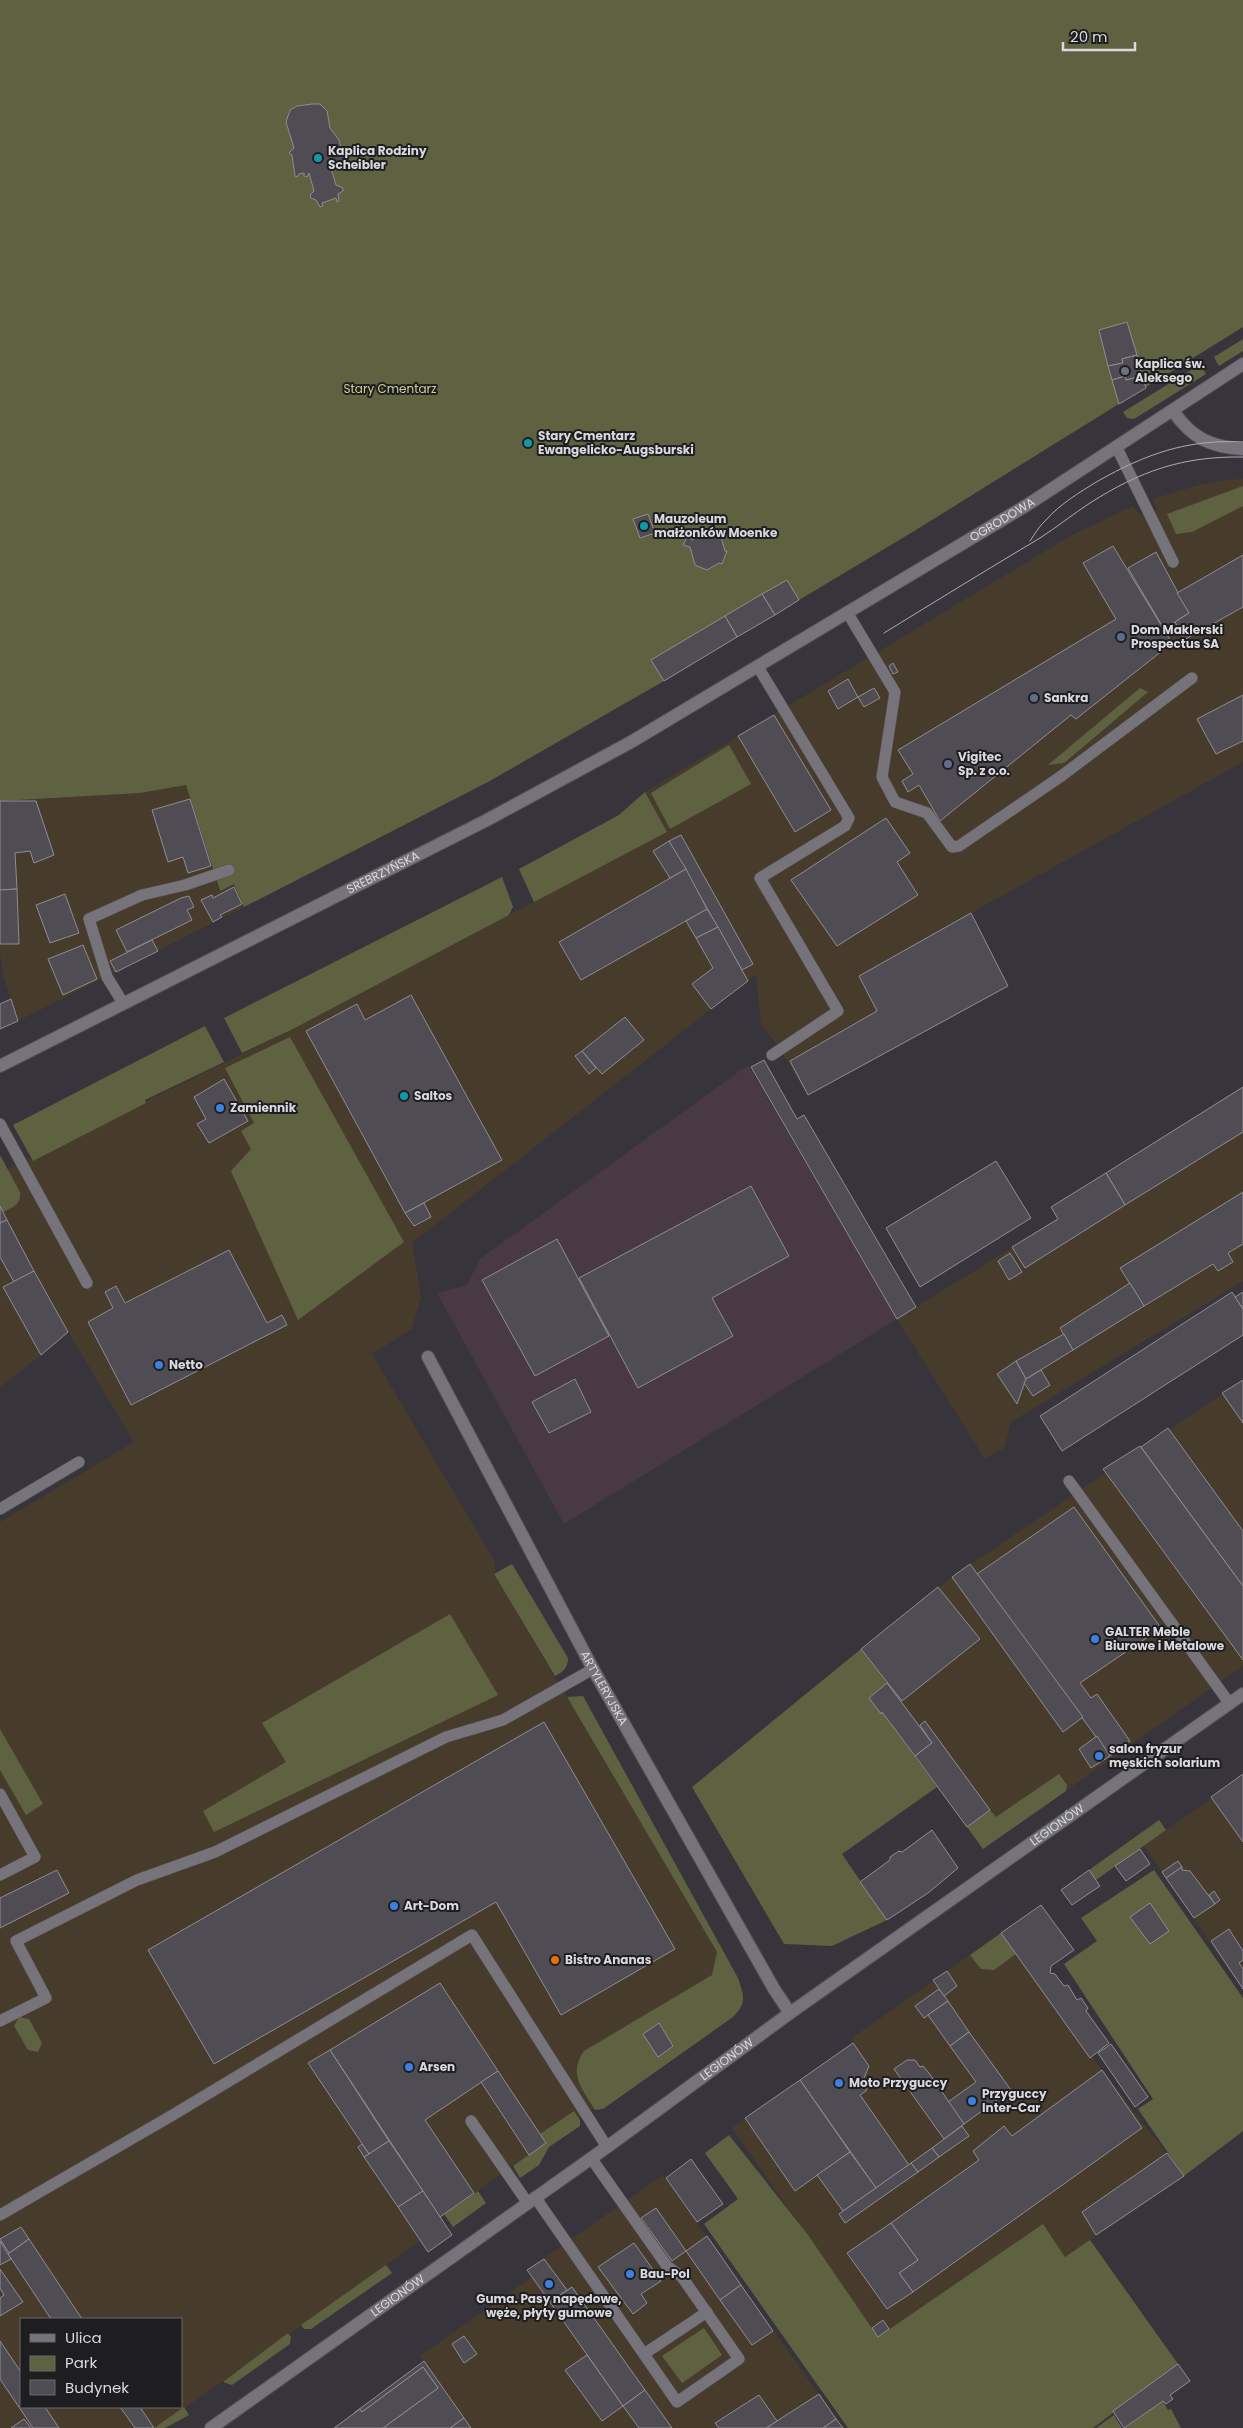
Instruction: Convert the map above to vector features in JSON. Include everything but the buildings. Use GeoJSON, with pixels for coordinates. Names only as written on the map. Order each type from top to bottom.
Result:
{"type":"FeatureCollection","features":[{"type":"Feature","properties":{"kind":"street","name":"OGRODOWA"},"geometry":{"type":"LineString","coordinates":[[758,667],[1027,506],[1243,364]]}},
{"type":"Feature","properties":{"kind":"street"},"geometry":{"type":"LineString","coordinates":[[1173,410],[1185,427],[1207,442],[1221,448],[1243,449]]}},
{"type":"Feature","properties":{"kind":"street","name":"SREBRZYŃSKA"},"geometry":{"type":"LineString","coordinates":[[0,1066],[485,821],[631,742],[758,667]]}},
{"type":"Feature","properties":{"kind":"street","name":"ARTYLERYJSKA"},"geometry":{"type":"LineString","coordinates":[[428,1357],[594,1669],[774,1989],[790,2013]]}},
{"type":"Feature","properties":{"kind":"street","name":"LEGIONÓW"},"geometry":{"type":"LineString","coordinates":[[211,2428],[531,2199],[607,2147],[790,2013],[1243,1694]]}},
{"type":"Feature","properties":{"kind":"lane"},"geometry":{"type":"LineString","coordinates":[[1117,448],[1173,562]]}},
{"type":"Feature","properties":{"kind":"lane"},"geometry":{"type":"LineString","coordinates":[[847,612],[895,692],[882,776],[883,782],[895,802],[927,813],[952,847],[959,846],[1060,777],[1192,678]]}},
{"type":"Feature","properties":{"kind":"lane"},"geometry":{"type":"LineString","coordinates":[[758,667],[849,818],[845,826],[760,878],[838,1011],[772,1055]]}},
{"type":"Feature","properties":{"kind":"lane"},"geometry":{"type":"LineString","coordinates":[[123,1003],[107,977],[89,919],[142,895],[185,885],[229,870]]}},
{"type":"Feature","properties":{"kind":"lane"},"geometry":{"type":"LineString","coordinates":[[0,1124],[87,1283]]}},
{"type":"Feature","properties":{"kind":"lane"},"geometry":{"type":"LineString","coordinates":[[0,1509],[79,1462]]}},
{"type":"Feature","properties":{"kind":"lane"},"geometry":{"type":"LineString","coordinates":[[1069,1481],[1230,1704]]}},
{"type":"Feature","properties":{"kind":"lane"},"geometry":{"type":"LineString","coordinates":[[0,2021],[46,1998],[16,1941],[137,1880],[215,1852],[446,1737],[503,1720],[594,1669]]}},
{"type":"Feature","properties":{"kind":"lane"},"geometry":{"type":"LineString","coordinates":[[0,1794],[35,1857],[0,1875]]}},
{"type":"Feature","properties":{"kind":"lane"},"geometry":{"type":"LineString","coordinates":[[0,2215],[171,2116],[472,1935],[607,2147]]}},
{"type":"Feature","properties":{"kind":"lane"},"geometry":{"type":"LineString","coordinates":[[471,2121],[531,2199],[678,2402],[739,2359],[682,2277],[667,2266],[591,2158]]}},
{"type":"Feature","properties":{"kind":"lane"},"geometry":{"type":"LineString","coordinates":[[644,2354],[707,2312]]}},
{"type":"Feature","properties":{"kind":"shaded area"},"geometry":{"type":"Polygon","coordinates":[[[1243,479],[1243,762],[971,913],[1008,986],[808,1095],[776,1043],[761,1025],[756,974],[412,1243],[421,1297],[412,1329],[372,1354],[495,1562],[494,1574],[717,1952],[697,2036],[440,2217],[420,2241],[157,2428],[0,2428],[0,1522],[134,1442],[69,1333],[0,1387],[0,1173],[291,1030],[666,832],[645,792],[1072,535],[1133,506],[1139,514],[1158,510],[1152,499],[1196,486],[1226,480],[1243,479]]]}},
{"type":"Feature","properties":{"kind":"shaded area"},"geometry":{"type":"Polygon","coordinates":[[[186,785],[219,891],[234,884],[244,907],[18,1021],[4,978],[0,954],[0,801],[140,793],[186,785]]]}},
{"type":"Feature","properties":{"kind":"shaded area"},"geometry":{"type":"Polygon","coordinates":[[[748,1065],[897,1319],[564,1524],[437,1293],[467,1285],[480,1259],[748,1065]]]}},
{"type":"Feature","properties":{"kind":"shaded area"},"geometry":{"type":"Polygon","coordinates":[[[1243,1086],[1243,1281],[1011,1422],[1004,1448],[985,1459],[897,1319],[1058,1219],[1051,1207],[1243,1086]]]}},
{"type":"Feature","properties":{"kind":"shaded area"},"geometry":{"type":"Polygon","coordinates":[[[1243,1380],[1243,1666],[983,1849],[861,1649],[952,1577],[1243,1380]]]}},
{"type":"Feature","properties":{"kind":"shaded area"},"geometry":{"type":"Polygon","coordinates":[[[1243,1776],[1243,1990],[1144,1846],[1243,1776]]]}},
{"type":"Feature","properties":{"kind":"shaded area"},"geometry":{"type":"Polygon","coordinates":[[[1001,1933],[1102,2070],[1184,2176],[1065,2257],[1043,2224],[878,2337],[732,2128],[853,2043],[852,2038],[1001,1933]]]}},
{"type":"Feature","properties":{"kind":"shaded area"},"geometry":{"type":"Polygon","coordinates":[[[663,2175],[843,2428],[335,2428],[424,2361],[420,2356],[532,2277],[527,2270],[663,2175]]]}},
{"type":"Feature","properties":{"kind":"green space","name":"Stary Cmentarz"},"geometry":{"type":"Polygon","coordinates":[[[0,0],[1243,0],[1243,327],[911,533],[664,681],[488,782],[244,907],[234,884],[220,891],[186,785],[140,793],[0,801],[0,0]]]}},
{"type":"Feature","properties":{"kind":"green space"},"geometry":{"type":"Polygon","coordinates":[[[1243,339],[1243,351],[1219,366],[1214,357],[1243,339]]]}},
{"type":"Feature","properties":{"kind":"green space"},"geometry":{"type":"Polygon","coordinates":[[[1201,364],[1206,374],[1134,419],[1127,418],[1123,412],[1201,364]]]}},
{"type":"Feature","properties":{"kind":"green space"},"geometry":{"type":"Polygon","coordinates":[[[1243,486],[1243,506],[1192,532],[1176,534],[1167,514],[1243,486]]]}},
{"type":"Feature","properties":{"kind":"green space"},"geometry":{"type":"Polygon","coordinates":[[[1140,688],[1148,692],[1064,763],[1048,765],[1140,688]]]}},
{"type":"Feature","properties":{"kind":"green space"},"geometry":{"type":"Polygon","coordinates":[[[729,745],[751,784],[670,829],[651,793],[729,745]]]}},
{"type":"Feature","properties":{"kind":"green space"},"geometry":{"type":"Polygon","coordinates":[[[645,792],[667,832],[534,902],[519,869],[619,815],[645,792]]]}},
{"type":"Feature","properties":{"kind":"green space"},"geometry":{"type":"Polygon","coordinates":[[[502,877],[513,907],[509,915],[291,1030],[242,1053],[224,1018],[502,877]]]}},
{"type":"Feature","properties":{"kind":"green space"},"geometry":{"type":"Polygon","coordinates":[[[205,1026],[224,1062],[145,1100],[146,1103],[33,1161],[13,1125],[205,1026]]]}},
{"type":"Feature","properties":{"kind":"green space"},"geometry":{"type":"Polygon","coordinates":[[[290,1037],[404,1242],[298,1320],[231,1171],[251,1149],[241,1131],[254,1123],[225,1068],[290,1037]]]}},
{"type":"Feature","properties":{"kind":"green space"},"geometry":{"type":"Polygon","coordinates":[[[0,1155],[20,1192],[18,1203],[3,1212],[0,1206],[0,1155]]]}},
{"type":"Feature","properties":{"kind":"green space"},"geometry":{"type":"Polygon","coordinates":[[[512,1564],[568,1658],[564,1669],[555,1676],[494,1574],[512,1564]]]}},
{"type":"Feature","properties":{"kind":"green space"},"geometry":{"type":"Polygon","coordinates":[[[450,1614],[498,1695],[214,1832],[203,1811],[286,1762],[262,1723],[450,1614]]]}},
{"type":"Feature","properties":{"kind":"green space"},"geometry":{"type":"Polygon","coordinates":[[[861,1649],[887,1683],[869,1698],[882,1712],[937,1787],[842,1854],[887,1920],[832,1946],[784,1944],[692,1787],[861,1649]]]}},
{"type":"Feature","properties":{"kind":"green space"},"geometry":{"type":"Polygon","coordinates":[[[583,1696],[738,1978],[743,1995],[741,2008],[733,2017],[603,2109],[595,2110],[582,2088],[577,2074],[579,2059],[584,2051],[712,1975],[717,1952],[567,1697],[583,1696]],[[658,2024],[643,2034],[658,2056],[673,2046],[658,2024]]]}},
{"type":"Feature","properties":{"kind":"green space"},"geometry":{"type":"Polygon","coordinates":[[[0,1729],[43,1804],[26,1815],[0,1770],[0,1729]]]}},
{"type":"Feature","properties":{"kind":"green space"},"geometry":{"type":"Polygon","coordinates":[[[1059,1774],[1067,1785],[1066,1791],[983,1849],[967,1827],[990,1810],[996,1817],[1059,1774]]]}},
{"type":"Feature","properties":{"kind":"green space"},"geometry":{"type":"Polygon","coordinates":[[[1159,1820],[1166,1830],[1096,1880],[1089,1870],[1159,1820]]]}},
{"type":"Feature","properties":{"kind":"green space"},"geometry":{"type":"Polygon","coordinates":[[[1154,1870],[1243,1998],[1243,2131],[1184,2176],[1138,2109],[1153,2099],[1064,1964],[1097,1941],[1081,1918],[1154,1870]]]}},
{"type":"Feature","properties":{"kind":"green space"},"geometry":{"type":"Polygon","coordinates":[[[1001,1933],[1016,1954],[994,1970],[981,1969],[970,1955],[1001,1933]]]}},
{"type":"Feature","properties":{"kind":"green space"},"geometry":{"type":"Polygon","coordinates":[[[19,2017],[29,2019],[42,2043],[38,2052],[28,2050],[14,2026],[19,2017]]]}},
{"type":"Feature","properties":{"kind":"green space"},"geometry":{"type":"Polygon","coordinates":[[[574,2111],[580,2120],[580,2126],[549,2147],[539,2165],[520,2178],[513,2166],[545,2143],[540,2134],[574,2111]]]}},
{"type":"Feature","properties":{"kind":"green space"},"geometry":{"type":"Polygon","coordinates":[[[729,2135],[808,2235],[878,2337],[1043,2224],[1065,2257],[1090,2240],[1178,2364],[1093,2428],[848,2428],[704,2224],[738,2199],[705,2153],[729,2135]]]}},
{"type":"Feature","properties":{"kind":"green space"},"geometry":{"type":"Polygon","coordinates":[[[478,2191],[486,2203],[453,2227],[444,2214],[478,2191]]]}},
{"type":"Feature","properties":{"kind":"green space"},"geometry":{"type":"Polygon","coordinates":[[[386,2265],[392,2273],[311,2329],[304,2329],[301,2325],[386,2265]]]}},
{"type":"Feature","properties":{"kind":"green space"},"geometry":{"type":"Polygon","coordinates":[[[704,2328],[722,2355],[682,2383],[662,2356],[704,2328]]]}},
{"type":"Feature","properties":{"kind":"green space"},"geometry":{"type":"Polygon","coordinates":[[[288,2333],[291,2337],[290,2344],[232,2385],[223,2382],[288,2333]]]}},
{"type":"Feature","properties":{"kind":"green space"},"geometry":{"type":"Polygon","coordinates":[[[1163,2401],[1168,2410],[1171,2409],[1181,2428],[1125,2428],[1163,2401]]]}},
{"type":"Feature","properties":{"kind":"green space"},"geometry":{"type":"Polygon","coordinates":[[[184,2407],[189,2415],[165,2428],[154,2428],[184,2407]]]}},
{"type":"Feature","properties":{"kind":"green space"},"geometry":{"type":"Polygon","coordinates":[[[1114,2415],[1122,2428],[1096,2428],[1114,2415]]]}},
{"type":"Feature","properties":{"kind":"tram line"},"geometry":{"type":"LineString","coordinates":[[1030,541],[1041,525],[1077,494],[1133,463],[1185,446],[1203,443],[1243,442]]}},
{"type":"Feature","properties":{"kind":"tram line"},"geometry":{"type":"LineString","coordinates":[[884,633],[1040,538],[1090,503],[1127,482],[1145,474],[1181,463],[1221,457],[1243,457]]}},
{"type":"Feature","properties":{"kind":"place","name":"Kaplica Rodziny Scheibler"},"geometry":{"type":"Point","coordinates":[318,158]}},
{"type":"Feature","properties":{"kind":"place","name":"Kaplica św. Aleksego"},"geometry":{"type":"Point","coordinates":[1125,371]}},
{"type":"Feature","properties":{"kind":"place","name":"Stary Cmentarz Ewangelicko-Augsburski"},"geometry":{"type":"Point","coordinates":[528,443]}},
{"type":"Feature","properties":{"kind":"place","name":"Mauzoleum małżonków Moenke"},"geometry":{"type":"Point","coordinates":[644,526]}},
{"type":"Feature","properties":{"kind":"place","name":"Dom Maklerski Prospectus SA"},"geometry":{"type":"Point","coordinates":[1121,637]}},
{"type":"Feature","properties":{"kind":"place","name":"Sankra"},"geometry":{"type":"Point","coordinates":[1034,698]}},
{"type":"Feature","properties":{"kind":"place","name":"Vigitec Sp. z o.o."},"geometry":{"type":"Point","coordinates":[948,764]}},
{"type":"Feature","properties":{"kind":"place","name":"Saltos"},"geometry":{"type":"Point","coordinates":[404,1096]}},
{"type":"Feature","properties":{"kind":"place","name":"Zamiennik"},"geometry":{"type":"Point","coordinates":[220,1108]}},
{"type":"Feature","properties":{"kind":"place","name":"Netto"},"geometry":{"type":"Point","coordinates":[159,1365]}},
{"type":"Feature","properties":{"kind":"place","name":"GALTER Meble Biurowe i Metalowe"},"geometry":{"type":"Point","coordinates":[1095,1639]}},
{"type":"Feature","properties":{"kind":"place","name":"salon fryzur męskich solarium"},"geometry":{"type":"Point","coordinates":[1099,1756]}},
{"type":"Feature","properties":{"kind":"place","name":"Art-Dom"},"geometry":{"type":"Point","coordinates":[394,1906]}},
{"type":"Feature","properties":{"kind":"place","name":"Bistro Ananas"},"geometry":{"type":"Point","coordinates":[555,1960]}},
{"type":"Feature","properties":{"kind":"place","name":"Arsen"},"geometry":{"type":"Point","coordinates":[409,2067]}},
{"type":"Feature","properties":{"kind":"place","name":"Moto Przyguccy"},"geometry":{"type":"Point","coordinates":[839,2083]}},
{"type":"Feature","properties":{"kind":"place","name":"Przyguccy Inter-Car"},"geometry":{"type":"Point","coordinates":[972,2101]}},
{"type":"Feature","properties":{"kind":"place","name":"Bau-Pol"},"geometry":{"type":"Point","coordinates":[630,2274]}},
{"type":"Feature","properties":{"kind":"place","name":"Guma. Pasy napędowe, węże, płyty gumowe"},"geometry":{"type":"Point","coordinates":[549,2284]}}]}
